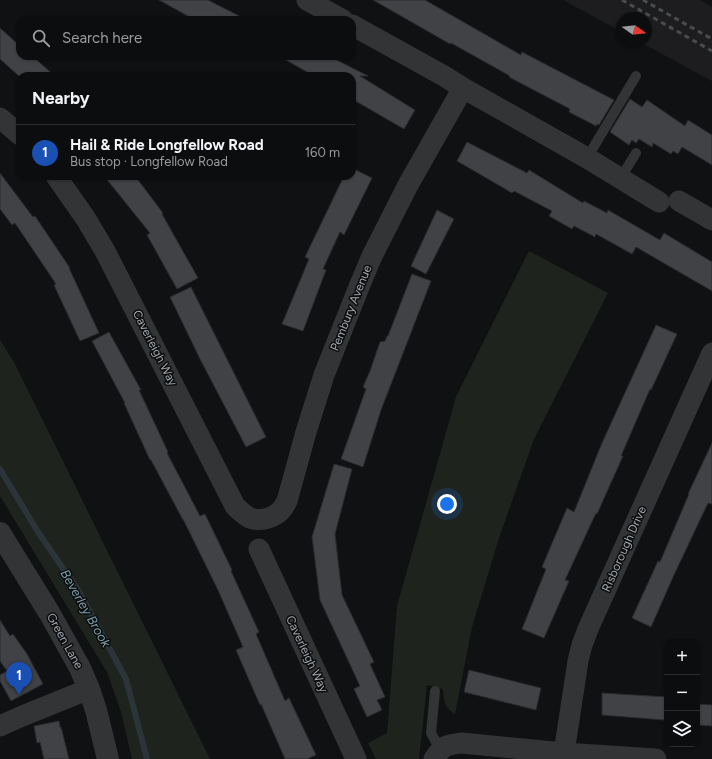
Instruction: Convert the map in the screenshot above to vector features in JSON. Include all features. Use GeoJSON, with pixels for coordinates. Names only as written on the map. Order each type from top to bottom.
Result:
{"type":"FeatureCollection","features":[{"type":"Feature","properties":{"kind":"street"},"geometry":{"type":"LineString","coordinates":[[307,0],[336,16]]}},
{"type":"Feature","properties":{"kind":"street"},"geometry":{"type":"LineString","coordinates":[[356,27],[587,158],[620,179],[712,220]]}},
{"type":"Feature","properties":{"kind":"street","name":"Pembury Avenue"},"geometry":{"type":"LineString","coordinates":[[252,518],[260,519],[274,516],[282,510],[287,501],[306,432],[324,375],[372,256],[408,185],[463,88]]}},
{"type":"Feature","properties":{"kind":"street"},"geometry":{"type":"LineString","coordinates":[[0,118],[16,132]]}},
{"type":"Feature","properties":{"kind":"street","name":"Caverleigh Way"},"geometry":{"type":"LineString","coordinates":[[59,180],[86,219],[105,251],[235,506],[242,513],[252,518]]}},
{"type":"Feature","properties":{"kind":"street","name":"Risborough Drive"},"geometry":{"type":"LineString","coordinates":[[564,753],[578,661],[582,645],[712,353]]}},
{"type":"Feature","properties":{"kind":"street","name":"Green Lane"},"geometry":{"type":"LineString","coordinates":[[0,533],[66,642],[80,668],[96,710],[108,759]]}},
{"type":"Feature","properties":{"kind":"street","name":"Caverleigh Way"},"geometry":{"type":"LineString","coordinates":[[259,550],[356,759]]}},
{"type":"Feature","properties":{"kind":"street"},"geometry":{"type":"LineString","coordinates":[[0,726],[89,689]]}},
{"type":"Feature","properties":{"kind":"street"},"geometry":{"type":"LineString","coordinates":[[437,754],[447,745],[462,743],[564,753],[656,759]]}},
{"type":"Feature","properties":{"kind":"lane"},"geometry":{"type":"LineString","coordinates":[[587,158],[636,76]]}},
{"type":"Feature","properties":{"kind":"lane"},"geometry":{"type":"LineString","coordinates":[[620,179],[636,153]]}},
{"type":"Feature","properties":{"kind":"lane"},"geometry":{"type":"LineString","coordinates":[[435,691],[431,734],[437,754]]}},
{"type":"Feature","properties":{"kind":"shaded area"},"geometry":{"type":"Polygon","coordinates":[[[563,0],[700,0],[712,7],[712,81],[651,48],[652,12],[616,12],[616,29],[563,0]]]}},
{"type":"Feature","properties":{"kind":"shaded area"},"geometry":{"type":"Polygon","coordinates":[[[529,251],[608,293],[534,439],[499,538],[472,627],[455,714],[445,703],[443,689],[427,685],[419,759],[376,759],[368,743],[387,733],[397,606],[456,397],[529,251]]]}},
{"type":"Feature","properties":{"kind":"shaded area"},"geometry":{"type":"Polygon","coordinates":[[[0,340],[14,362],[210,759],[132,759],[121,712],[107,672],[0,496],[0,340]]]}},
{"type":"Feature","properties":{"kind":"building"},"geometry":{"type":"Polygon","coordinates":[[[159,0],[208,0],[239,16],[188,16],[159,0]]]}},
{"type":"Feature","properties":{"kind":"building"},"geometry":{"type":"Polygon","coordinates":[[[373,0],[425,0],[521,55],[522,52],[614,100],[599,125],[597,124],[596,126],[569,112],[570,109],[509,77],[510,76],[373,0]]]}},
{"type":"Feature","properties":{"kind":"building"},"geometry":{"type":"Polygon","coordinates":[[[0,28],[16,42],[16,60],[37,60],[50,72],[16,72],[16,73],[0,59],[0,28]]]}},
{"type":"Feature","properties":{"kind":"building"},"geometry":{"type":"Polygon","coordinates":[[[286,60],[337,60],[368,76],[360,76],[415,110],[404,129],[356,101],[356,72],[307,72],[286,60]]]}},
{"type":"Feature","properties":{"kind":"building"},"geometry":{"type":"Polygon","coordinates":[[[630,99],[642,107],[647,100],[685,126],[688,120],[712,135],[712,165],[682,147],[678,154],[673,151],[671,154],[653,143],[652,147],[639,139],[636,143],[632,140],[629,145],[610,132],[630,99]]]}},
{"type":"Feature","properties":{"kind":"building"},"geometry":{"type":"Polygon","coordinates":[[[467,142],[527,173],[529,170],[583,203],[584,201],[607,213],[608,210],[660,240],[664,233],[712,262],[712,291],[636,247],[632,254],[596,234],[595,237],[574,226],[572,229],[549,216],[552,211],[514,191],[512,193],[457,161],[467,142]]]}},
{"type":"Feature","properties":{"kind":"building"},"geometry":{"type":"Polygon","coordinates":[[[356,170],[372,178],[344,235],[340,232],[323,269],[326,270],[303,331],[282,324],[309,259],[305,257],[342,180],[356,180],[356,170]]]}},
{"type":"Feature","properties":{"kind":"building"},"geometry":{"type":"Polygon","coordinates":[[[0,173],[33,217],[35,216],[70,268],[99,333],[80,341],[54,285],[56,284],[15,223],[12,225],[0,209],[0,173]]]}},
{"type":"Feature","properties":{"kind":"building"},"geometry":{"type":"Polygon","coordinates":[[[107,180],[138,180],[163,213],[162,214],[198,278],[177,289],[147,235],[150,233],[107,180]]]}},
{"type":"Feature","properties":{"kind":"building"},"geometry":{"type":"Polygon","coordinates":[[[437,210],[454,219],[426,274],[411,266],[437,210]]]}},
{"type":"Feature","properties":{"kind":"building"},"geometry":{"type":"Polygon","coordinates":[[[412,274],[431,281],[381,410],[363,467],[341,459],[366,389],[363,387],[380,342],[385,341],[388,336],[412,274]]]}},
{"type":"Feature","properties":{"kind":"building"},"geometry":{"type":"Polygon","coordinates":[[[191,287],[266,437],[246,447],[200,359],[170,297],[191,287]]]}},
{"type":"Feature","properties":{"kind":"building"},"geometry":{"type":"Polygon","coordinates":[[[656,325],[677,334],[651,390],[650,389],[621,456],[623,456],[565,580],[569,581],[544,638],[522,629],[546,569],[542,567],[567,508],[574,512],[602,443],[656,325]]]}},
{"type":"Feature","properties":{"kind":"building"},"geometry":{"type":"Polygon","coordinates":[[[109,332],[141,390],[139,390],[168,452],[167,453],[200,516],[205,514],[232,570],[231,571],[259,632],[256,634],[285,701],[289,698],[316,755],[307,759],[285,759],[236,650],[243,647],[218,590],[183,519],[150,460],[125,403],[92,341],[109,332]]]}},
{"type":"Feature","properties":{"kind":"building"},"geometry":{"type":"Polygon","coordinates":[[[712,443],[712,504],[708,503],[651,627],[632,618],[658,561],[660,562],[688,494],[712,443]]]}},
{"type":"Feature","properties":{"kind":"building"},"geometry":{"type":"Polygon","coordinates":[[[334,464],[352,469],[335,534],[342,595],[374,662],[370,664],[385,697],[377,700],[382,710],[367,717],[354,689],[360,686],[320,600],[312,537],[334,464]]]}},
{"type":"Feature","properties":{"kind":"building"},"geometry":{"type":"Polygon","coordinates":[[[0,620],[10,636],[13,634],[27,654],[43,684],[11,701],[0,681],[0,675],[7,671],[0,661],[0,620]]]}},
{"type":"Feature","properties":{"kind":"building"},"geometry":{"type":"Polygon","coordinates":[[[469,670],[541,688],[536,710],[464,692],[469,670]]]}},
{"type":"Feature","properties":{"kind":"building"},"geometry":{"type":"Polygon","coordinates":[[[602,693],[664,697],[664,720],[602,715],[602,693]]]}},
{"type":"Feature","properties":{"kind":"building"},"geometry":{"type":"Polygon","coordinates":[[[700,704],[712,705],[712,726],[700,725],[700,704]]]}},
{"type":"Feature","properties":{"kind":"building"},"geometry":{"type":"Polygon","coordinates":[[[59,721],[69,759],[44,759],[40,742],[37,743],[34,726],[59,721]]]}},
{"type":"Feature","properties":{"kind":"waterway","name":"Beverley Brook"},"geometry":{"type":"LineString","coordinates":[[0,469],[38,532],[78,590],[126,679],[147,759]]}},
{"type":"Feature","properties":{"kind":"railway"},"geometry":{"type":"LineString","coordinates":[[622,0],[712,51]]}},
{"type":"Feature","properties":{"kind":"railway"},"geometry":{"type":"LineString","coordinates":[[643,0],[712,39]]}},
{"type":"Feature","properties":{"kind":"place","name":"Hail & Ride Longfellow Road"},"geometry":{"type":"Point","coordinates":[19,695]}}]}
